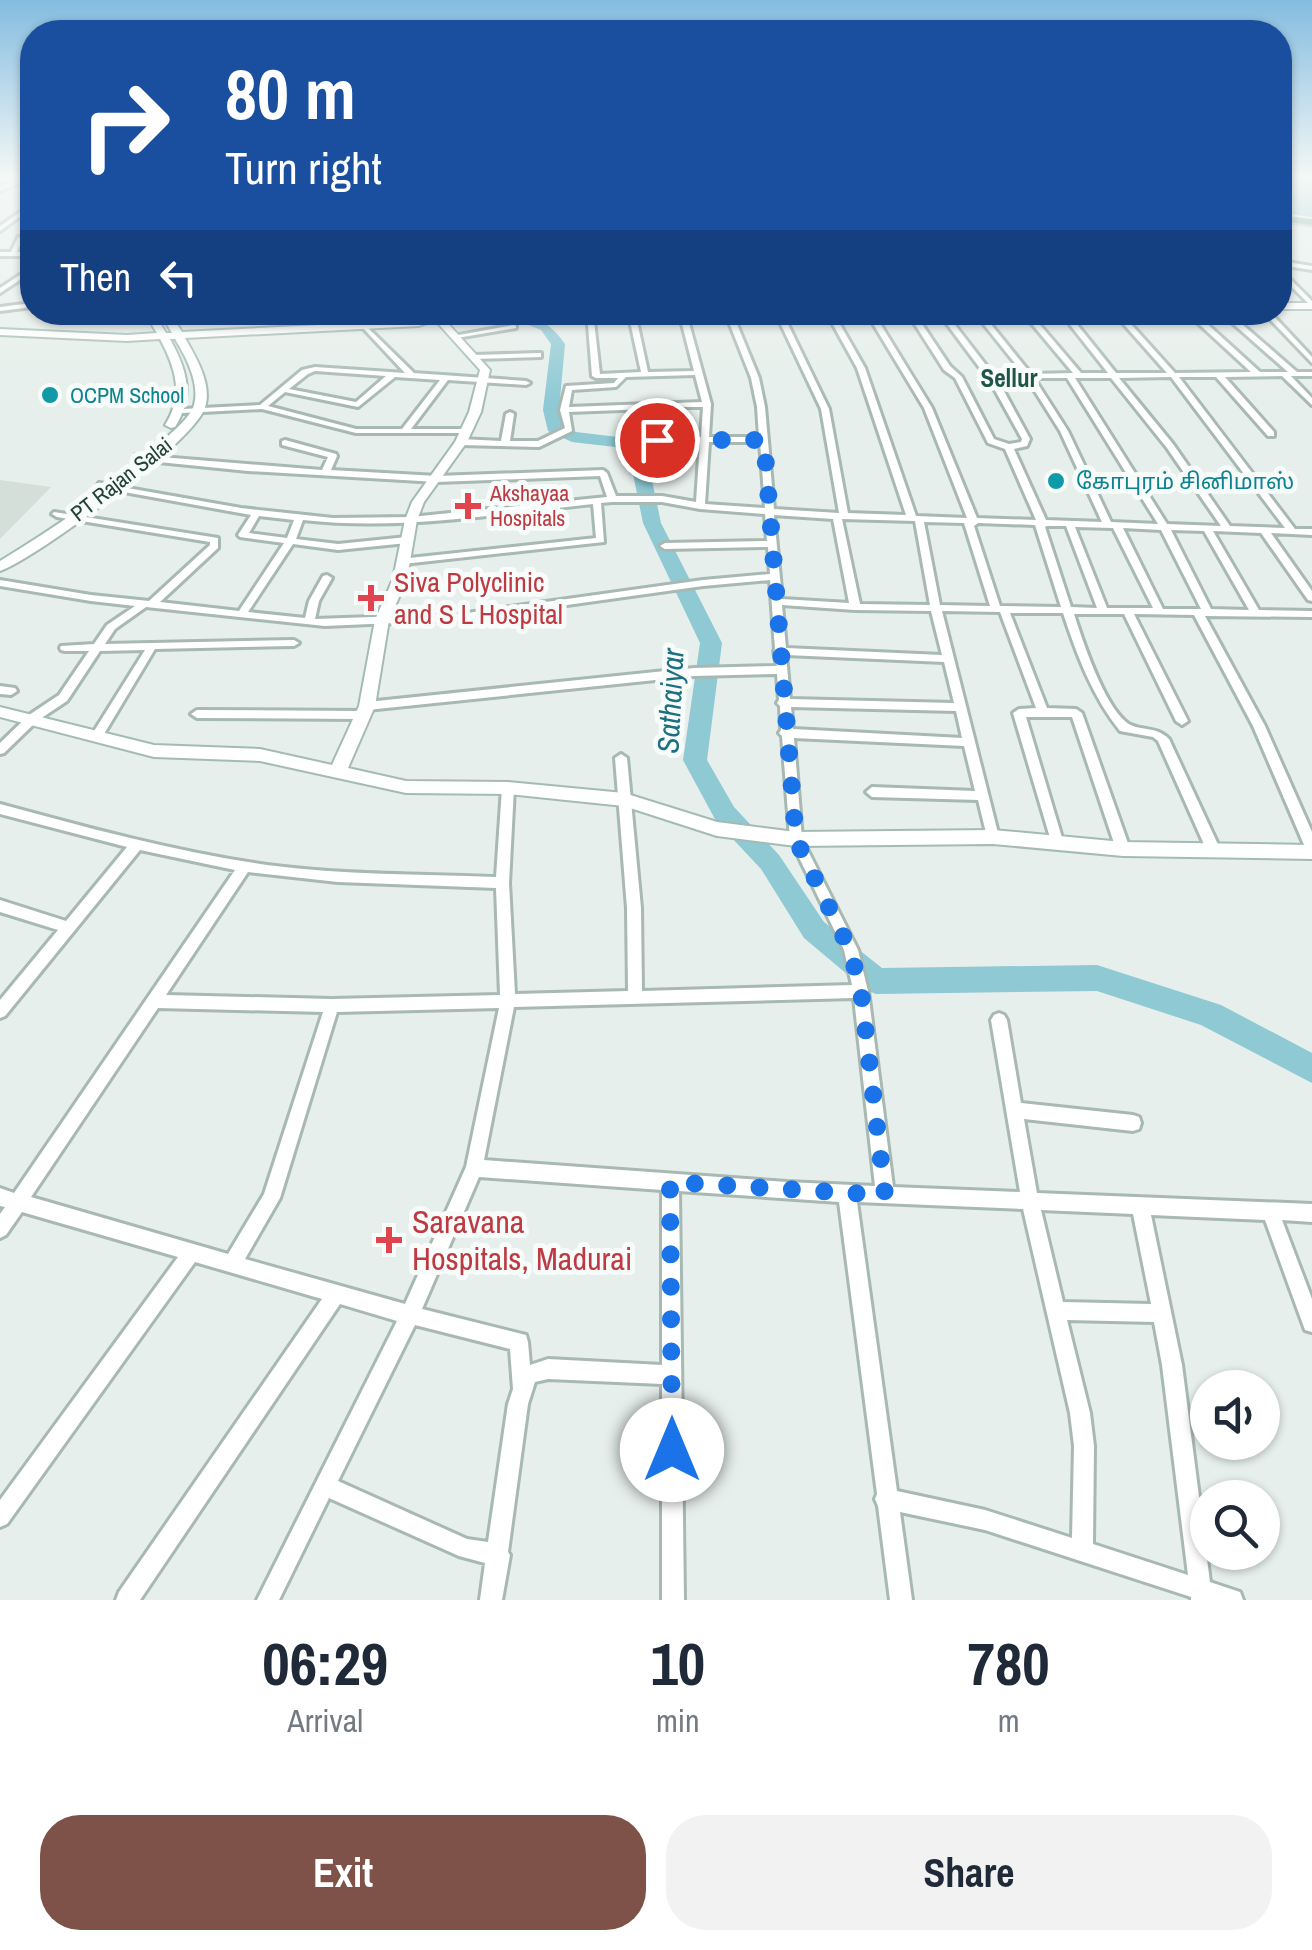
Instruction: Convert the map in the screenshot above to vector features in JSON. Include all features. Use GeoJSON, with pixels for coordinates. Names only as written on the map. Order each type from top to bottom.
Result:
{"type":"FeatureCollection","features":[{"type":"Feature","properties":{"kind":"street"},"geometry":{"type":"LineString","coordinates":[[0,254],[20,254]]}},
{"type":"Feature","properties":{"kind":"street"},"geometry":{"type":"LineString","coordinates":[[1292,283],[1312,305]]}},
{"type":"Feature","properties":{"kind":"street","name":"PT Rajan Salai"},"geometry":{"type":"LineString","coordinates":[[145,458],[183,411],[178,364],[156,325]]}},
{"type":"Feature","properties":{"kind":"street"},"geometry":{"type":"LineString","coordinates":[[172,325],[194,363],[201,404],[198,411]]}},
{"type":"Feature","properties":{"kind":"street"},"geometry":{"type":"LineString","coordinates":[[0,332],[108,338],[392,325]]}},
{"type":"Feature","properties":{"kind":"street"},"geometry":{"type":"LineString","coordinates":[[338,771],[365,710],[382,620],[403,561],[410,520],[475,412],[485,370],[449,325]]}},
{"type":"Feature","properties":{"kind":"street"},"geometry":{"type":"LineString","coordinates":[[591,325],[595,375],[700,372]]}},
{"type":"Feature","properties":{"kind":"street"},"geometry":{"type":"LineString","coordinates":[[634,325],[644,376]]}},
{"type":"Feature","properties":{"kind":"street"},"geometry":{"type":"LineString","coordinates":[[686,325],[707,404],[708,442],[700,506]]}},
{"type":"Feature","properties":{"kind":"street"},"geometry":{"type":"LineString","coordinates":[[733,325],[755,378],[764,440],[796,840],[850,950],[861,991],[885,1195]]}},
{"type":"Feature","properties":{"kind":"street"},"geometry":{"type":"LineString","coordinates":[[784,325],[825,409],[855,608]]}},
{"type":"Feature","properties":{"kind":"street"},"geometry":{"type":"LineString","coordinates":[[837,325],[860,368],[915,520],[993,837]]}},
{"type":"Feature","properties":{"kind":"street"},"geometry":{"type":"LineString","coordinates":[[877,325],[928,408],[1000,610],[1043,712]]}},
{"type":"Feature","properties":{"kind":"street"},"geometry":{"type":"LineString","coordinates":[[919,325],[947,368],[958,377],[991,441],[1010,447],[1024,444],[1026,439],[996,382],[951,325]]}},
{"type":"Feature","properties":{"kind":"street"},"geometry":{"type":"LineString","coordinates":[[988,325],[1029,376],[1064,431],[1160,613]]}},
{"type":"Feature","properties":{"kind":"street"},"geometry":{"type":"LineString","coordinates":[[0,712],[154,751],[260,755],[406,788],[508,788],[624,800],[717,830],[796,840],[993,837],[1123,848],[1312,850],[1259,726],[1165,528],[1074,376],[1035,325]]}},
{"type":"Feature","properties":{"kind":"street"},"geometry":{"type":"LineString","coordinates":[[1075,325],[1228,530]]}},
{"type":"Feature","properties":{"kind":"street"},"geometry":{"type":"LineString","coordinates":[[1128,325],[1173,375],[1293,532]]}},
{"type":"Feature","properties":{"kind":"street"},"geometry":{"type":"LineString","coordinates":[[1203,325],[1258,374]]}},
{"type":"Feature","properties":{"kind":"street"},"geometry":{"type":"LineString","coordinates":[[1238,325],[1295,374]]}},
{"type":"Feature","properties":{"kind":"street"},"geometry":{"type":"LineString","coordinates":[[1278,325],[1312,362]]}},
{"type":"Feature","properties":{"kind":"street"},"geometry":{"type":"LineString","coordinates":[[366,327],[413,377]]}},
{"type":"Feature","properties":{"kind":"street"},"geometry":{"type":"LineString","coordinates":[[457,336],[514,327]]}},
{"type":"Feature","properties":{"kind":"street"},"geometry":{"type":"LineString","coordinates":[[474,357],[538,355]]}},
{"type":"Feature","properties":{"kind":"street"},"geometry":{"type":"LineString","coordinates":[[262,407],[315,369],[526,383]]}},
{"type":"Feature","properties":{"kind":"street"},"geometry":{"type":"LineString","coordinates":[[1218,374],[1270,434]]}},
{"type":"Feature","properties":{"kind":"street"},"geometry":{"type":"LineString","coordinates":[[1283,374],[1312,403]]}},
{"type":"Feature","properties":{"kind":"street"},"geometry":{"type":"LineString","coordinates":[[1029,376],[1312,374]]}},
{"type":"Feature","properties":{"kind":"street"},"geometry":{"type":"LineString","coordinates":[[284,390],[358,405],[392,375]]}},
{"type":"Feature","properties":{"kind":"street"},"geometry":{"type":"LineString","coordinates":[[183,411],[262,407],[356,431],[406,430],[505,444],[548,442],[569,429],[564,410],[569,388],[616,385],[623,376]]}},
{"type":"Feature","properties":{"kind":"street"},"geometry":{"type":"LineString","coordinates":[[406,430],[444,380]]}},
{"type":"Feature","properties":{"kind":"street"},"geometry":{"type":"LineString","coordinates":[[299,416],[324,399]]}},
{"type":"Feature","properties":{"kind":"street"},"geometry":{"type":"LineString","coordinates":[[678,404],[682,440]]}},
{"type":"Feature","properties":{"kind":"street"},"geometry":{"type":"LineString","coordinates":[[564,410],[707,404]]}},
{"type":"Feature","properties":{"kind":"street","name":"PT Rajan Salai"},"geometry":{"type":"LineString","coordinates":[[0,567],[71,518],[198,411]]}},
{"type":"Feature","properties":{"kind":"street"},"geometry":{"type":"LineString","coordinates":[[505,444],[510,414]]}},
{"type":"Feature","properties":{"kind":"street"},"geometry":{"type":"LineString","coordinates":[[632,438],[764,440]]}},
{"type":"Feature","properties":{"kind":"street"},"geometry":{"type":"LineString","coordinates":[[285,443],[333,456],[324,473]]}},
{"type":"Feature","properties":{"kind":"street"},"geometry":{"type":"LineString","coordinates":[[1010,447],[1041,524],[1067,611],[1110,710],[1124,728],[1163,739],[1214,850]]}},
{"type":"Feature","properties":{"kind":"street"},"geometry":{"type":"LineString","coordinates":[[145,458],[437,480],[603,473],[612,499]]}},
{"type":"Feature","properties":{"kind":"street"},"geometry":{"type":"LineString","coordinates":[[109,487],[299,518],[410,520],[612,499],[662,499],[769,513],[1312,532]]}},
{"type":"Feature","properties":{"kind":"street","name":"PT Rajan Salai"},"geometry":{"type":"LineString","coordinates":[[0,556],[57,514],[109,487]]}},
{"type":"Feature","properties":{"kind":"street"},"geometry":{"type":"LineString","coordinates":[[403,561],[601,540],[596,503]]}},
{"type":"Feature","properties":{"kind":"street"},"geometry":{"type":"LineString","coordinates":[[257,512],[243,535],[338,546],[407,540]]}},
{"type":"Feature","properties":{"kind":"street"},"geometry":{"type":"LineString","coordinates":[[0,750],[32,718],[63,698],[111,627],[149,603],[215,546],[215,540],[57,514]]}},
{"type":"Feature","properties":{"kind":"street"},"geometry":{"type":"LineString","coordinates":[[241,616],[290,542],[299,518]]}},
{"type":"Feature","properties":{"kind":"street"},"geometry":{"type":"LineString","coordinates":[[1070,525],[1104,612]]}},
{"type":"Feature","properties":{"kind":"street"},"geometry":{"type":"LineString","coordinates":[[1207,529],[1256,614]]}},
{"type":"Feature","properties":{"kind":"street"},"geometry":{"type":"LineString","coordinates":[[1264,531],[1312,598]]}},
{"type":"Feature","properties":{"kind":"street"},"geometry":{"type":"LineString","coordinates":[[664,546],[771,544]]}},
{"type":"Feature","properties":{"kind":"street"},"geometry":{"type":"LineString","coordinates":[[309,622],[314,601],[327,578]]}},
{"type":"Feature","properties":{"kind":"street"},"geometry":{"type":"LineString","coordinates":[[2,586],[309,622],[460,617],[703,583],[774,578]]}},
{"type":"Feature","properties":{"kind":"street"},"geometry":{"type":"LineString","coordinates":[[778,602],[855,608],[1312,614]]}},
{"type":"Feature","properties":{"kind":"street"},"geometry":{"type":"LineString","coordinates":[[1128,612],[1182,721]]}},
{"type":"Feature","properties":{"kind":"street"},"geometry":{"type":"LineString","coordinates":[[65,648],[294,643]]}},
{"type":"Feature","properties":{"kind":"street"},"geometry":{"type":"LineString","coordinates":[[98,736],[151,648]]}},
{"type":"Feature","properties":{"kind":"street"},"geometry":{"type":"LineString","coordinates":[[779,652],[948,659]]}},
{"type":"Feature","properties":{"kind":"street"},"geometry":{"type":"LineString","coordinates":[[197,714],[365,710],[694,672],[780,670]]}},
{"type":"Feature","properties":{"kind":"street"},"geometry":{"type":"LineString","coordinates":[[783,703],[960,706]]}},
{"type":"Feature","properties":{"kind":"street"},"geometry":{"type":"LineString","coordinates":[[1057,841],[1019,713],[1076,712],[1123,848]]}},
{"type":"Feature","properties":{"kind":"street"},"geometry":{"type":"LineString","coordinates":[[785,733],[968,742]]}},
{"type":"Feature","properties":{"kind":"street"},"geometry":{"type":"LineString","coordinates":[[621,758],[634,908],[635,996]]}},
{"type":"Feature","properties":{"kind":"street"},"geometry":{"type":"LineString","coordinates":[[268,1600],[410,1315],[474,1168],[508,1000],[502,882],[508,788]]}},
{"type":"Feature","properties":{"kind":"street"},"geometry":{"type":"LineString","coordinates":[[872,792],[981,796]]}},
{"type":"Feature","properties":{"kind":"street"},"geometry":{"type":"LineString","coordinates":[[0,809],[136,846],[244,867],[357,877],[502,882]]}},
{"type":"Feature","properties":{"kind":"street"},"geometry":{"type":"LineString","coordinates":[[0,1011],[136,846]]}},
{"type":"Feature","properties":{"kind":"street"},"geometry":{"type":"LineString","coordinates":[[0,1229],[9,1200],[156,1000],[244,867]]}},
{"type":"Feature","properties":{"kind":"street"},"geometry":{"type":"LineString","coordinates":[[0,906],[69,928]]}},
{"type":"Feature","properties":{"kind":"street"},"geometry":{"type":"LineString","coordinates":[[156,1000],[332,1006],[861,991]]}},
{"type":"Feature","properties":{"kind":"street"},"geometry":{"type":"LineString","coordinates":[[233,1263],[271,1198],[332,1006]]}},
{"type":"Feature","properties":{"kind":"street"},"geometry":{"type":"LineString","coordinates":[[999,1020],[1030,1201],[1070,1360],[1084,1446],[1082,1550]]}},
{"type":"Feature","properties":{"kind":"street"},"geometry":{"type":"LineString","coordinates":[[1014,1110],[1133,1123]]}},
{"type":"Feature","properties":{"kind":"street"},"geometry":{"type":"LineString","coordinates":[[474,1168],[847,1194],[1312,1212]]}},
{"type":"Feature","properties":{"kind":"street"},"geometry":{"type":"LineString","coordinates":[[670,1182],[673,1600]]}},
{"type":"Feature","properties":{"kind":"street"},"geometry":{"type":"LineString","coordinates":[[847,1194],[901,1600]]}},
{"type":"Feature","properties":{"kind":"street"},"geometry":{"type":"LineString","coordinates":[[9,1200],[410,1315],[519,1342],[522,1387],[491,1600]]}},
{"type":"Feature","properties":{"kind":"street"},"geometry":{"type":"LineString","coordinates":[[1140,1206],[1161,1313],[1201,1594]]}},
{"type":"Feature","properties":{"kind":"street"},"geometry":{"type":"LineString","coordinates":[[1270,1211],[1312,1323]]}},
{"type":"Feature","properties":{"kind":"street"},"geometry":{"type":"LineString","coordinates":[[0,1517],[192,1252]]}},
{"type":"Feature","properties":{"kind":"street"},"geometry":{"type":"LineString","coordinates":[[128,1600],[338,1293]]}},
{"type":"Feature","properties":{"kind":"street"},"geometry":{"type":"LineString","coordinates":[[1058,1311],[1161,1313]]}},
{"type":"Feature","properties":{"kind":"street"},"geometry":{"type":"LineString","coordinates":[[522,1387],[528,1375],[548,1369],[671,1376]]}},
{"type":"Feature","properties":{"kind":"street"},"geometry":{"type":"LineString","coordinates":[[325,1486],[466,1549],[498,1555]]}},
{"type":"Feature","properties":{"kind":"street"},"geometry":{"type":"LineString","coordinates":[[885,1499],[985,1520],[1082,1550],[1201,1594],[1232,1600]]}},
{"type":"Feature","properties":{"kind":"shaded area"},"geometry":{"type":"Polygon","coordinates":[[[0,480],[51,487],[0,539],[0,480]]]}},
{"type":"Feature","properties":{"kind":"waterway","name":"Sathaiyar"},"geometry":{"type":"LineString","coordinates":[[540,325],[558,344],[551,410],[554,428],[572,437],[620,442],[638,457],[652,523],[711,643],[695,760],[725,814],[770,862],[814,930],[876,981],[1097,978],[1210,1014],[1312,1069]]}},
{"type":"Feature","properties":{"kind":"place","name":"OCPM School"},"geometry":{"type":"Point","coordinates":[50,395]}},
{"type":"Feature","properties":{"kind":"place","name":"கோபுரம் சினிமாஸ்"},"geometry":{"type":"Point","coordinates":[1056,481]}},
{"type":"Feature","properties":{"kind":"place","name":"Akshayaa Hospitals"},"geometry":{"type":"Point","coordinates":[468,506]}},
{"type":"Feature","properties":{"kind":"place","name":"Siva Polyclinic and S L Hospital"},"geometry":{"type":"Point","coordinates":[371,598]}},
{"type":"Feature","properties":{"kind":"place","name":"Saravana Hospitals, Madurai"},"geometry":{"type":"Point","coordinates":[389,1240]}},
{"type":"Feature","properties":{"kind":"district","name":"Sellur"},"geometry":{"type":"Point","coordinates":[1009,378]}},
{"type":"Feature","properties":{"kind":"route"},"geometry":{"type":"LineString","coordinates":[[657,440],[764,440],[796,840],[850,950],[861,991],[885,1195],[670,1182],[672,1450]]}}]}
